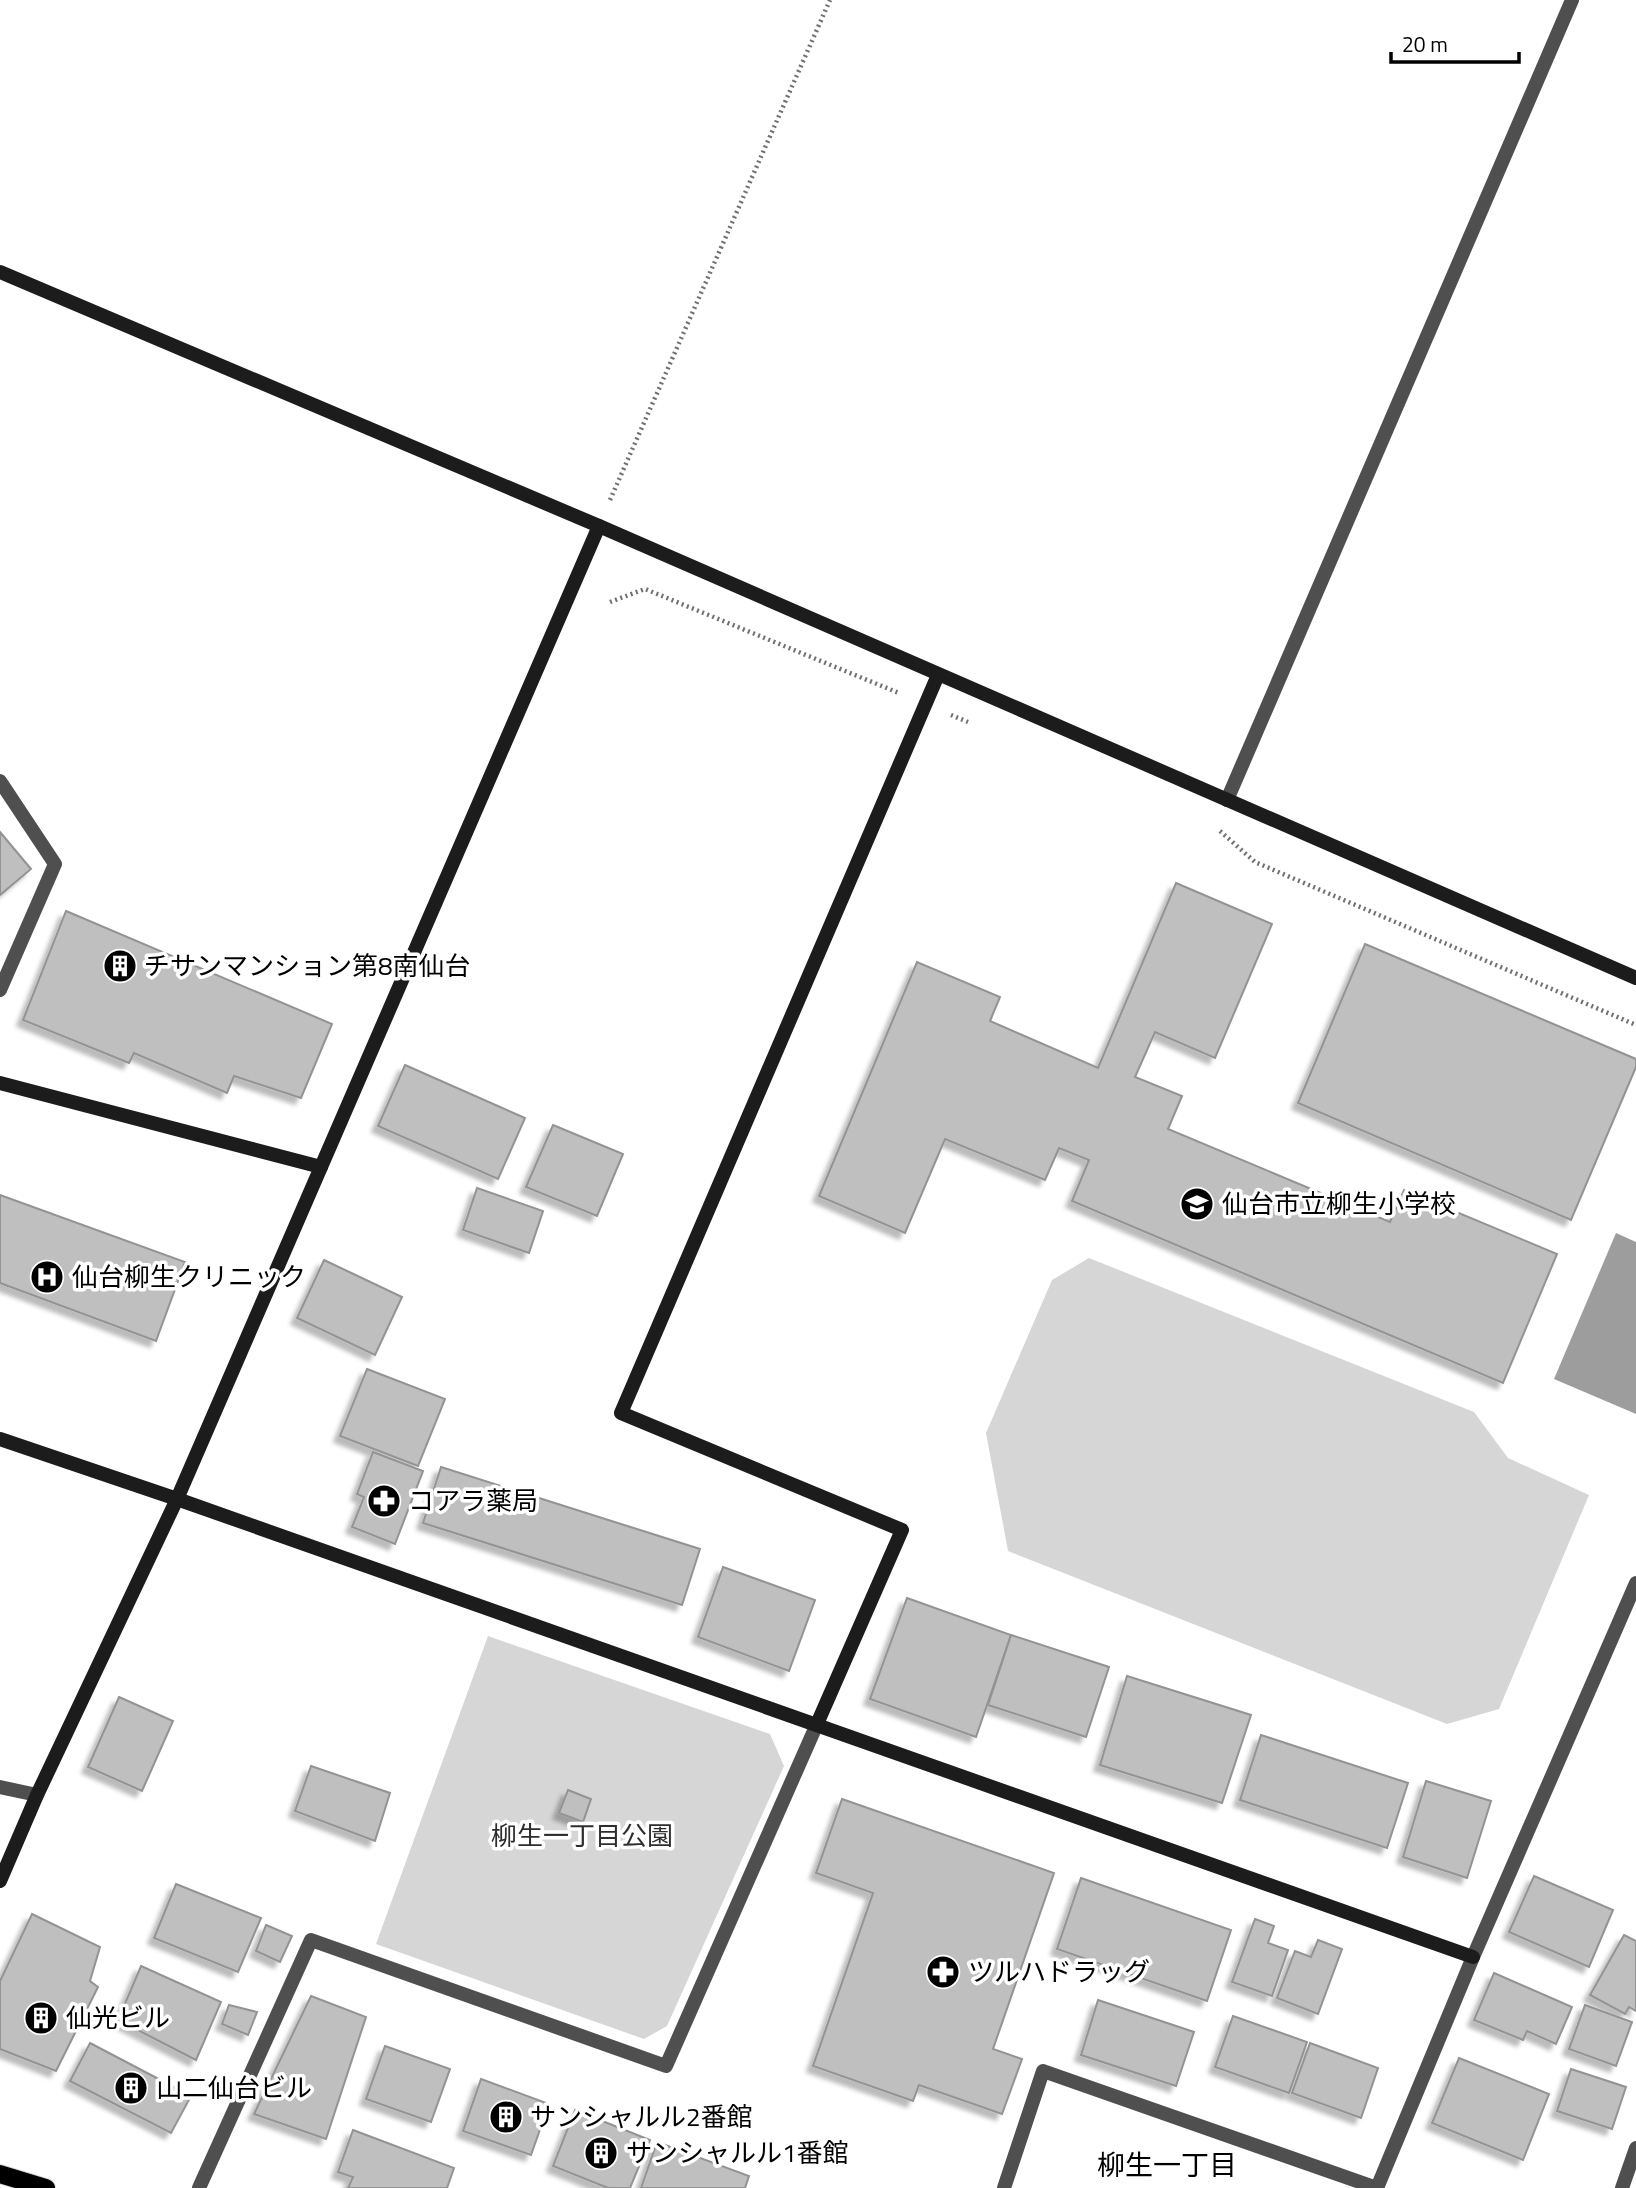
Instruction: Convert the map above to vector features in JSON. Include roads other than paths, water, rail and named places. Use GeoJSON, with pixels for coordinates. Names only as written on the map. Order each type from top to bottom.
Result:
{"type":"FeatureCollection","features":[{"type":"Feature","properties":{"kind":"main road"},"geometry":{"type":"LineString","coordinates":[[0,2175],[46,2188]]}},
{"type":"Feature","properties":{"kind":"street"},"geometry":{"type":"LineString","coordinates":[[1227,800],[1572,0]]}},
{"type":"Feature","properties":{"kind":"street"},"geometry":{"type":"LineString","coordinates":[[0,272],[599,526],[1636,978]]}},
{"type":"Feature","properties":{"kind":"street"},"geometry":{"type":"LineString","coordinates":[[0,1881],[37,1795],[177,1499],[599,526]]}},
{"type":"Feature","properties":{"kind":"street"},"geometry":{"type":"LineString","coordinates":[[199,2188],[311,1940],[666,2066],[902,1530],[621,1413],[938,675]]}},
{"type":"Feature","properties":{"kind":"street"},"geometry":{"type":"LineString","coordinates":[[0,781],[55,864],[0,990]]}},
{"type":"Feature","properties":{"kind":"street"},"geometry":{"type":"LineString","coordinates":[[0,1083],[321,1167]]}},
{"type":"Feature","properties":{"kind":"street"},"geometry":{"type":"LineString","coordinates":[[0,1438],[1473,1956]]}},
{"type":"Feature","properties":{"kind":"street"},"geometry":{"type":"LineString","coordinates":[[1004,2188],[1043,2071],[1377,2188],[1473,1956],[1636,1583]]}},
{"type":"Feature","properties":{"kind":"street"},"geometry":{"type":"LineString","coordinates":[[0,1787],[37,1795]]}},
{"type":"Feature","properties":{"kind":"street"},"geometry":{"type":"LineString","coordinates":[[1622,2188],[1636,2148]]}},
{"type":"Feature","properties":{"kind":"place","name":"チサンマンション第8南仙台"},"geometry":{"type":"Point","coordinates":[120,966]}},
{"type":"Feature","properties":{"kind":"place","name":"仙台市立柳生小学校"},"geometry":{"type":"Point","coordinates":[1197,1204]}},
{"type":"Feature","properties":{"kind":"place","name":"仙台柳生クリニック"},"geometry":{"type":"Point","coordinates":[47,1277]}},
{"type":"Feature","properties":{"kind":"place","name":"コアラ薬局"},"geometry":{"type":"Point","coordinates":[384,1501]}},
{"type":"Feature","properties":{"kind":"place","name":"ツルハドラッグ"},"geometry":{"type":"Point","coordinates":[943,1972]}},
{"type":"Feature","properties":{"kind":"place","name":"仙光ビル"},"geometry":{"type":"Point","coordinates":[41,2018]}},
{"type":"Feature","properties":{"kind":"place","name":"山二仙台ビル"},"geometry":{"type":"Point","coordinates":[131,2088]}},
{"type":"Feature","properties":{"kind":"place","name":"サンシャルル2番館"},"geometry":{"type":"Point","coordinates":[506,2117]}},
{"type":"Feature","properties":{"kind":"place","name":"サンシャルル1番館"},"geometry":{"type":"Point","coordinates":[601,2153]}},
{"type":"Feature","properties":{"kind":"district","name":"柳生一丁目"},"geometry":{"type":"Point","coordinates":[1167,2165]}},
{"type":"Feature","properties":{"kind":"park label","name":"柳生一丁目公園"},"geometry":{"type":"Point","coordinates":[582,1836]}}]}
